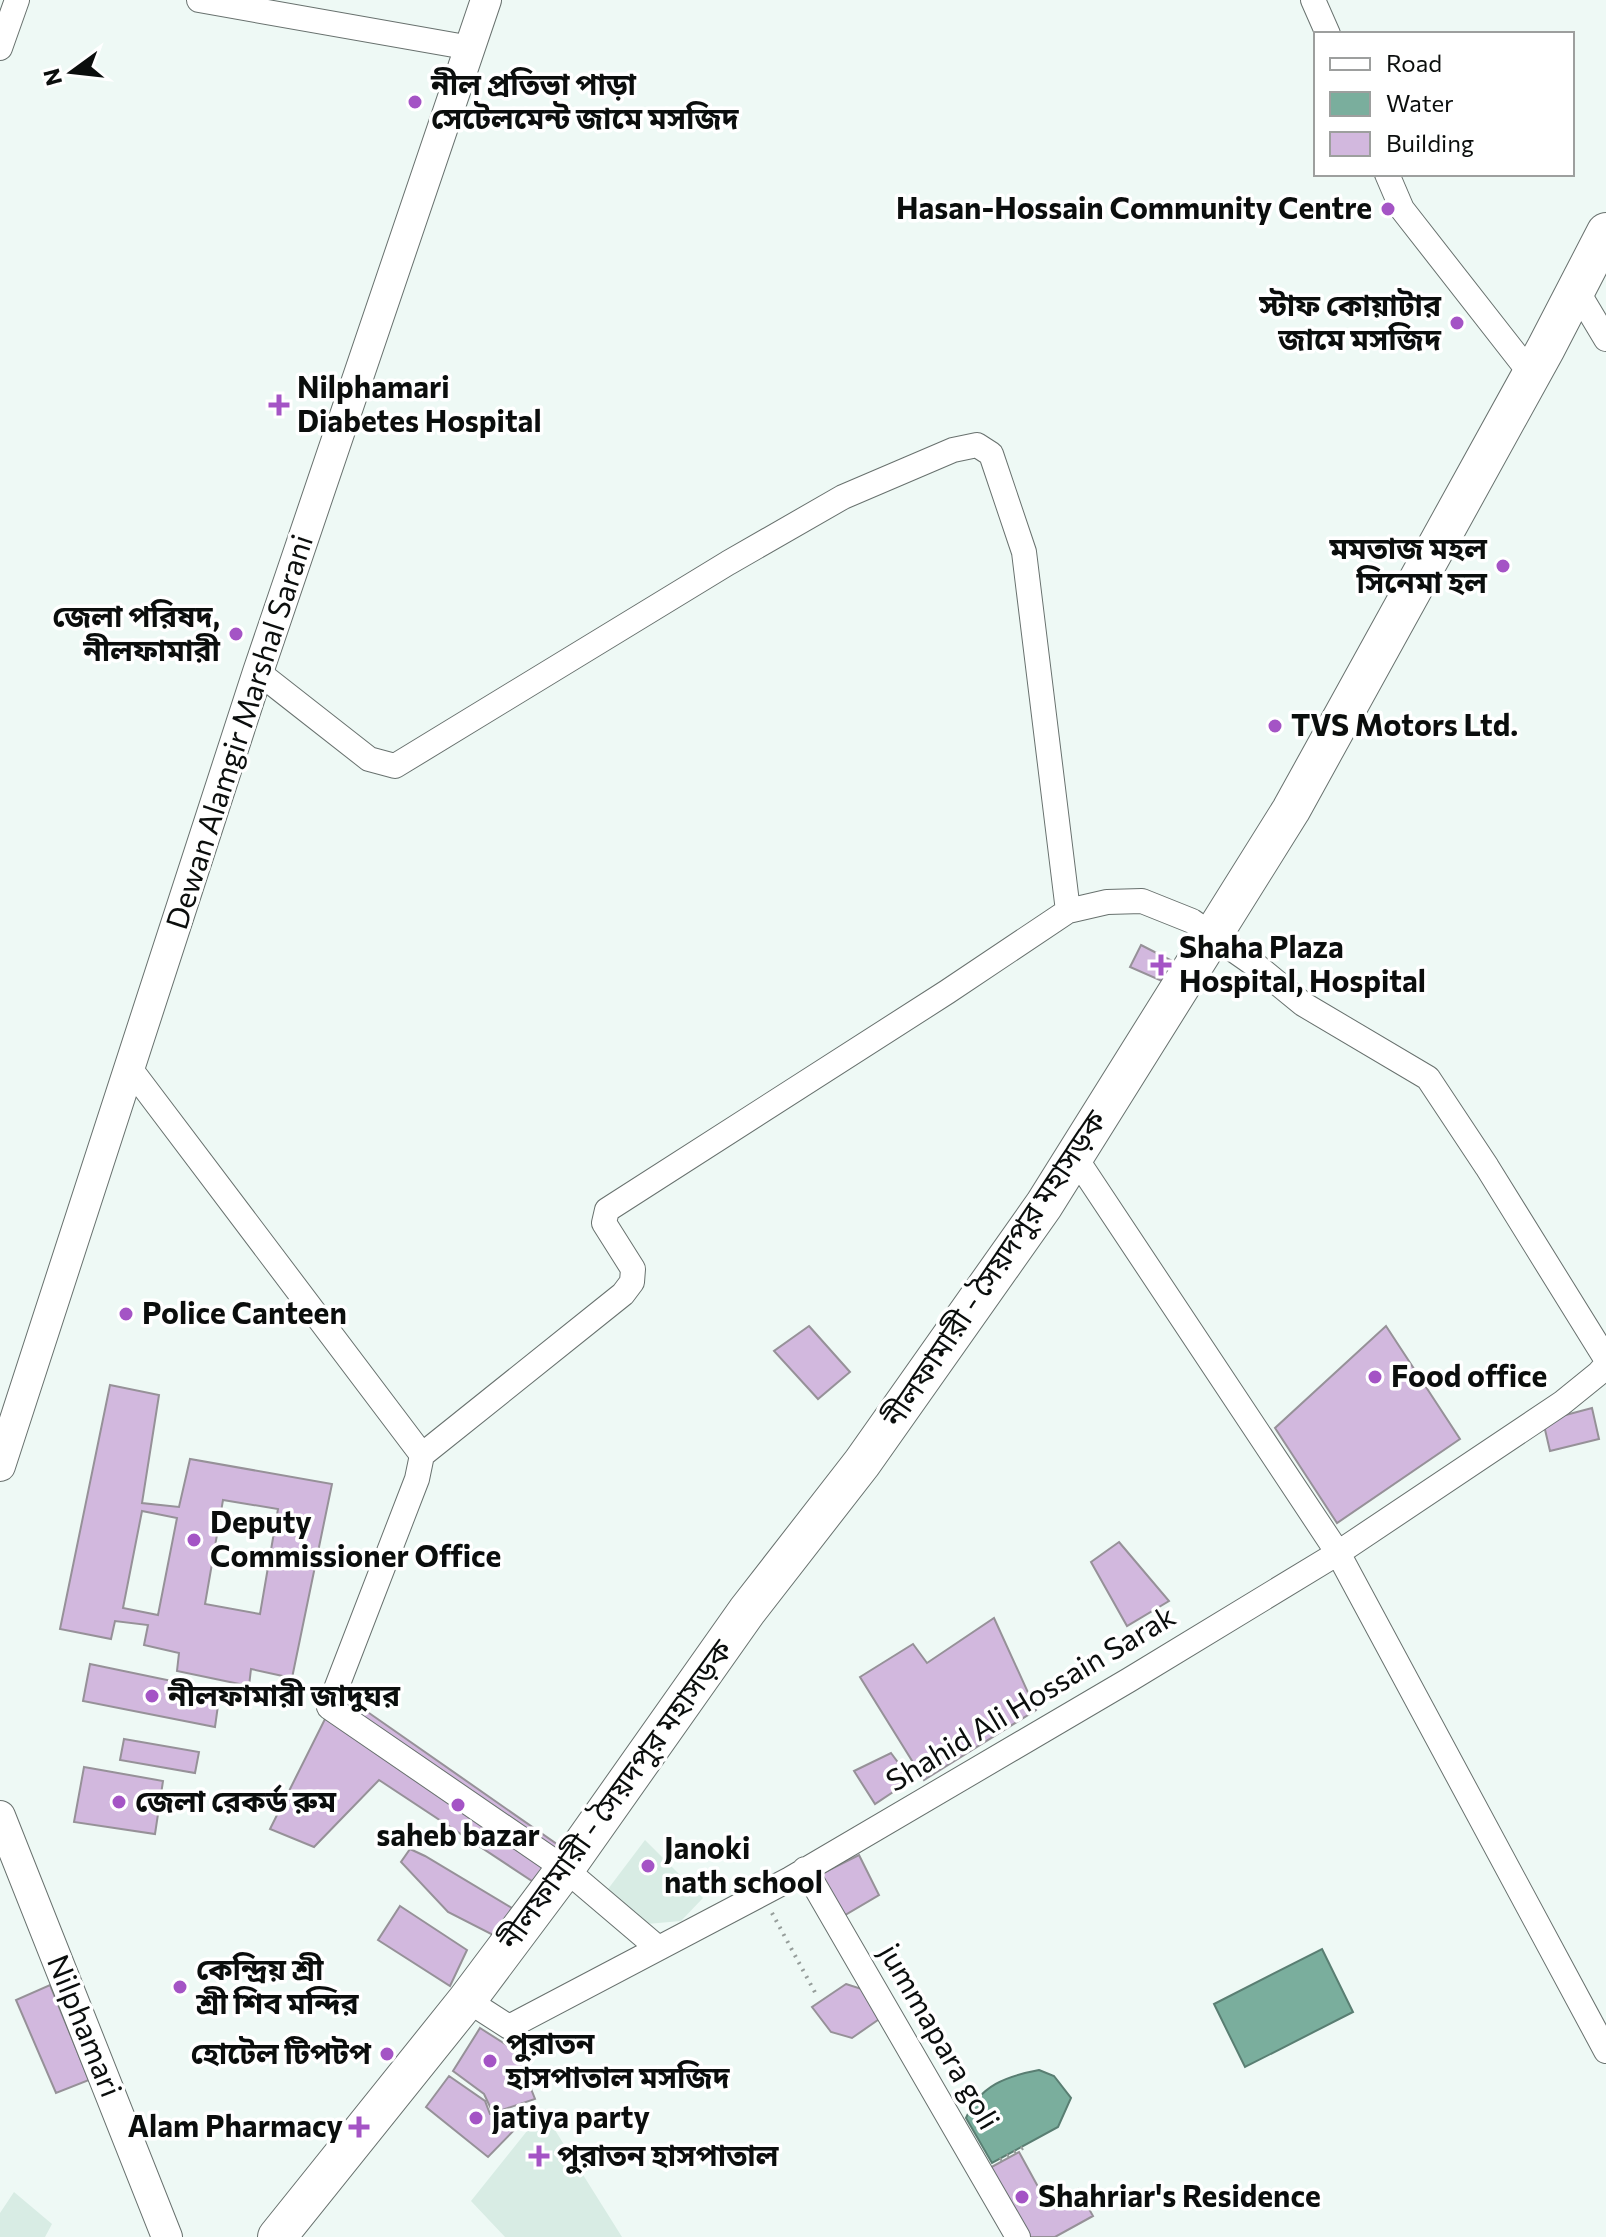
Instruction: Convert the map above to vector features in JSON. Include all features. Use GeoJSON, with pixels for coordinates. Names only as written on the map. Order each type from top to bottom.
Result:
{"type":"FeatureCollection","features":[{"type":"Feature","properties":{"kind":"main road","name":"নীলফামারী - সৈয়দপুর মহাসড়ক"},"geometry":{"type":"LineString","coordinates":[[277,2237],[467,2000],[565,1869],[747,1611],[862,1463],[1044,1205],[1291,810],[1606,232]]}},
{"type":"Feature","properties":{"kind":"street"},"geometry":{"type":"LineString","coordinates":[[0,48],[17,0]]}},
{"type":"Feature","properties":{"kind":"street"},"geometry":{"type":"LineString","coordinates":[[199,0],[471,48]]}},
{"type":"Feature","properties":{"kind":"street","name":"Dewan Alamgir Marshal Sarani"},"geometry":{"type":"LineString","coordinates":[[0,1466],[258,672],[486,0]]}},
{"type":"Feature","properties":{"kind":"street"},"geometry":{"type":"LineString","coordinates":[[1313,0],[1327,32]]}},
{"type":"Feature","properties":{"kind":"street"},"geometry":{"type":"LineString","coordinates":[[1388,176],[1402,209],[1531,374]]}},
{"type":"Feature","properties":{"kind":"street"},"geometry":{"type":"LineString","coordinates":[[1576,289],[1606,339]]}},
{"type":"Feature","properties":{"kind":"street"},"geometry":{"type":"LineString","coordinates":[[258,672],[369,759],[395,766],[728,563],[843,497],[953,450],[977,445],[991,454],[1024,552],[1068,911]]}},
{"type":"Feature","properties":{"kind":"street"},"geometry":{"type":"LineString","coordinates":[[658,1948],[565,1869],[329,1707],[417,1479],[422,1455],[623,1294],[632,1282],[633,1269],[604,1223],[607,1210],[1068,911],[1107,902],[1142,901],[1192,921],[1258,967],[1303,1004],[1428,1078],[1487,1167],[1604,1370]]}},
{"type":"Feature","properties":{"kind":"street"},"geometry":{"type":"LineString","coordinates":[[129,1067],[422,1455]]}},
{"type":"Feature","properties":{"kind":"street"},"geometry":{"type":"LineString","coordinates":[[1075,1157],[1338,1553],[1606,2051]]}},
{"type":"Feature","properties":{"kind":"street","name":"Shahid Ali Hossain Sarak"},"geometry":{"type":"LineString","coordinates":[[467,2000],[509,2027],[761,1894],[1129,1680],[1338,1553],[1562,1403],[1604,1370]]}},
{"type":"Feature","properties":{"kind":"street","name":"Nilphamari"},"geometry":{"type":"LineString","coordinates":[[0,1816],[167,2237]]}},
{"type":"Feature","properties":{"kind":"street","name":"jummapara goli"},"geometry":{"type":"LineString","coordinates":[[805,1869],[1018,2237]]}},
{"type":"Feature","properties":{"kind":"path"},"geometry":{"type":"LineString","coordinates":[[761,1894],[817,1996]]}},
{"type":"Feature","properties":{"kind":"path"},"geometry":{"type":"LineString","coordinates":[[980,2171],[1028,2145]]}},
{"type":"Feature","properties":{"kind":"shaded area","name":"Janoki nath school"},"geometry":{"type":"Polygon","coordinates":[[[645,1840],[703,1898],[681,1921],[647,1924],[605,1893],[645,1840]]]}},
{"type":"Feature","properties":{"kind":"shaded area","name":"পুরাতন হাসপাতাল"},"geometry":{"type":"Polygon","coordinates":[[[543,2111],[622,2237],[505,2237],[471,2201],[543,2111]]]}},
{"type":"Feature","properties":{"kind":"shaded area"},"geometry":{"type":"Polygon","coordinates":[[[14,2192],[52,2224],[45,2237],[0,2237],[0,2213],[14,2192]]]}},
{"type":"Feature","properties":{"kind":"water"},"geometry":{"type":"Polygon","coordinates":[[[1322,1949],[1353,2012],[1245,2067],[1214,2004],[1322,1949]]]}},
{"type":"Feature","properties":{"kind":"water"},"geometry":{"type":"Polygon","coordinates":[[[1039,2070],[1054,2076],[1071,2098],[1058,2127],[992,2163],[966,2118],[979,2097],[996,2084],[1039,2070]]]}},
{"type":"Feature","properties":{"kind":"building"},"geometry":{"type":"Polygon","coordinates":[[[1141,945],[1180,965],[1171,985],[1130,967],[1141,945]]]}},
{"type":"Feature","properties":{"kind":"building"},"geometry":{"type":"Polygon","coordinates":[[[809,1326],[850,1372],[818,1399],[774,1351],[809,1326]]]}},
{"type":"Feature","properties":{"kind":"building","name":"Food office"},"geometry":{"type":"Polygon","coordinates":[[[1386,1326],[1460,1439],[1337,1523],[1275,1428],[1386,1326]]]}},
{"type":"Feature","properties":{"kind":"building"},"geometry":{"type":"Polygon","coordinates":[[[110,1385],[159,1395],[142,1503],[179,1507],[190,1459],[332,1484],[292,1678],[251,1669],[249,1686],[177,1671],[179,1653],[144,1645],[148,1625],[115,1621],[111,1639],[60,1629],[110,1385]],[[223,1500],[205,1604],[260,1614],[278,1509],[223,1500]],[[142,1511],[123,1608],[158,1615],[177,1518],[142,1511]]]}},
{"type":"Feature","properties":{"kind":"building"},"geometry":{"type":"Polygon","coordinates":[[[1592,1408],[1599,1439],[1550,1451],[1543,1421],[1592,1408]]]}},
{"type":"Feature","properties":{"kind":"building"},"geometry":{"type":"Polygon","coordinates":[[[1119,1542],[1169,1601],[1127,1626],[1091,1562],[1119,1542]]]}},
{"type":"Feature","properties":{"kind":"building"},"geometry":{"type":"Polygon","coordinates":[[[994,1618],[1036,1710],[924,1780],[860,1677],[913,1644],[927,1663],[994,1618]]]}},
{"type":"Feature","properties":{"kind":"building","name":"নীলফামারী জাদুঘর"},"geometry":{"type":"Polygon","coordinates":[[[90,1664],[220,1691],[215,1727],[83,1701],[90,1664]]]}},
{"type":"Feature","properties":{"kind":"building","name":"saheb bazar"},"geometry":{"type":"Polygon","coordinates":[[[359,1706],[574,1856],[547,1891],[379,1780],[314,1847],[270,1829],[325,1719],[359,1706]]]}},
{"type":"Feature","properties":{"kind":"building"},"geometry":{"type":"Polygon","coordinates":[[[124,1739],[199,1752],[195,1773],[120,1760],[124,1739]]]}},
{"type":"Feature","properties":{"kind":"building"},"geometry":{"type":"Polygon","coordinates":[[[891,1753],[911,1780],[875,1804],[854,1771],[891,1753]]]}},
{"type":"Feature","properties":{"kind":"building","name":"জেলা রেকর্ড রুম"},"geometry":{"type":"Polygon","coordinates":[[[84,1767],[163,1781],[155,1834],[74,1822],[84,1767]]]}},
{"type":"Feature","properties":{"kind":"building"},"geometry":{"type":"Polygon","coordinates":[[[410,1849],[517,1911],[497,1937],[448,1912],[401,1862],[410,1849]]]}},
{"type":"Feature","properties":{"kind":"building"},"geometry":{"type":"Polygon","coordinates":[[[859,1855],[879,1895],[840,1918],[821,1874],[859,1855]]]}},
{"type":"Feature","properties":{"kind":"building"},"geometry":{"type":"Polygon","coordinates":[[[400,1906],[467,1950],[450,1986],[378,1940],[400,1906]]]}},
{"type":"Feature","properties":{"kind":"building"},"geometry":{"type":"Polygon","coordinates":[[[846,1984],[868,1991],[885,2015],[852,2038],[831,2032],[812,2007],[846,1984]]]}},
{"type":"Feature","properties":{"kind":"building"},"geometry":{"type":"Polygon","coordinates":[[[50,1985],[89,2080],[56,2093],[16,2000],[50,1985]]]}},
{"type":"Feature","properties":{"kind":"building","name":"পুরাতন হাসপাতাল মসজিদ"},"geometry":{"type":"Polygon","coordinates":[[[480,2028],[516,2051],[535,2099],[493,2113],[484,2094],[453,2071],[480,2028]]]}},
{"type":"Feature","properties":{"kind":"building","name":"jatiya party"},"geometry":{"type":"Polygon","coordinates":[[[449,2076],[485,2101],[490,2114],[502,2114],[521,2123],[488,2157],[426,2107],[449,2076]]]}},
{"type":"Feature","properties":{"kind":"building","name":"Shahriar's Residence"},"geometry":{"type":"Polygon","coordinates":[[[1019,2152],[1048,2205],[1078,2189],[1093,2216],[1055,2237],[1022,2237],[986,2170],[1019,2152]]]}},
{"type":"Feature","properties":{"kind":"place","name":"নীল প্রতিভা পাড়া সেটেলমেন্ট জামে মসজিদ"},"geometry":{"type":"Point","coordinates":[415,102]}},
{"type":"Feature","properties":{"kind":"place","name":"Hasan-Hossain Community Centre"},"geometry":{"type":"Point","coordinates":[1388,209]}},
{"type":"Feature","properties":{"kind":"place","name":"স্টাফ কোয়াটার জামে মসজিদ"},"geometry":{"type":"Point","coordinates":[1457,323]}},
{"type":"Feature","properties":{"kind":"place","name":"Nilphamari Diabetes Hospital"},"geometry":{"type":"Point","coordinates":[279,405]}},
{"type":"Feature","properties":{"kind":"place","name":"মমতাজ মহল সিনেমা হল"},"geometry":{"type":"Point","coordinates":[1503,566]}},
{"type":"Feature","properties":{"kind":"place","name":"জেলা পরিষদ, নীলফামারী"},"geometry":{"type":"Point","coordinates":[236,634]}},
{"type":"Feature","properties":{"kind":"place","name":"TVS Motors Ltd."},"geometry":{"type":"Point","coordinates":[1275,726]}},
{"type":"Feature","properties":{"kind":"place","name":"Shaha Plaza Hospital, Hospital"},"geometry":{"type":"Point","coordinates":[1161,965]}},
{"type":"Feature","properties":{"kind":"place","name":"Police Canteen"},"geometry":{"type":"Point","coordinates":[126,1314]}},
{"type":"Feature","properties":{"kind":"place","name":"Food office"},"geometry":{"type":"Point","coordinates":[1375,1377]}},
{"type":"Feature","properties":{"kind":"place","name":"Deputy Commissioner Office"},"geometry":{"type":"Point","coordinates":[194,1540]}},
{"type":"Feature","properties":{"kind":"place","name":"নীলফামারী জাদুঘর"},"geometry":{"type":"Point","coordinates":[152,1696]}},
{"type":"Feature","properties":{"kind":"place","name":"জেলা রেকর্ড রুম"},"geometry":{"type":"Point","coordinates":[119,1802]}},
{"type":"Feature","properties":{"kind":"place","name":"saheb bazar"},"geometry":{"type":"Point","coordinates":[458,1805]}},
{"type":"Feature","properties":{"kind":"place","name":"Janoki nath school"},"geometry":{"type":"Point","coordinates":[648,1866]}},
{"type":"Feature","properties":{"kind":"place","name":"কেন্দ্রিয় শ্রী শ্রী শিব মন্দির"},"geometry":{"type":"Point","coordinates":[180,1987]}},
{"type":"Feature","properties":{"kind":"place","name":"হোটেল টিপটপ"},"geometry":{"type":"Point","coordinates":[387,2054]}},
{"type":"Feature","properties":{"kind":"place","name":"পুরাতন হাসপাতাল মসজিদ"},"geometry":{"type":"Point","coordinates":[490,2061]}},
{"type":"Feature","properties":{"kind":"place","name":"jatiya party"},"geometry":{"type":"Point","coordinates":[476,2118]}},
{"type":"Feature","properties":{"kind":"place","name":"Alam Pharmacy"},"geometry":{"type":"Point","coordinates":[359,2127]}},
{"type":"Feature","properties":{"kind":"place","name":"পুরাতন হাসপাতাল"},"geometry":{"type":"Point","coordinates":[539,2156]}},
{"type":"Feature","properties":{"kind":"place","name":"Shahriar's Residence"},"geometry":{"type":"Point","coordinates":[1022,2197]}}]}
